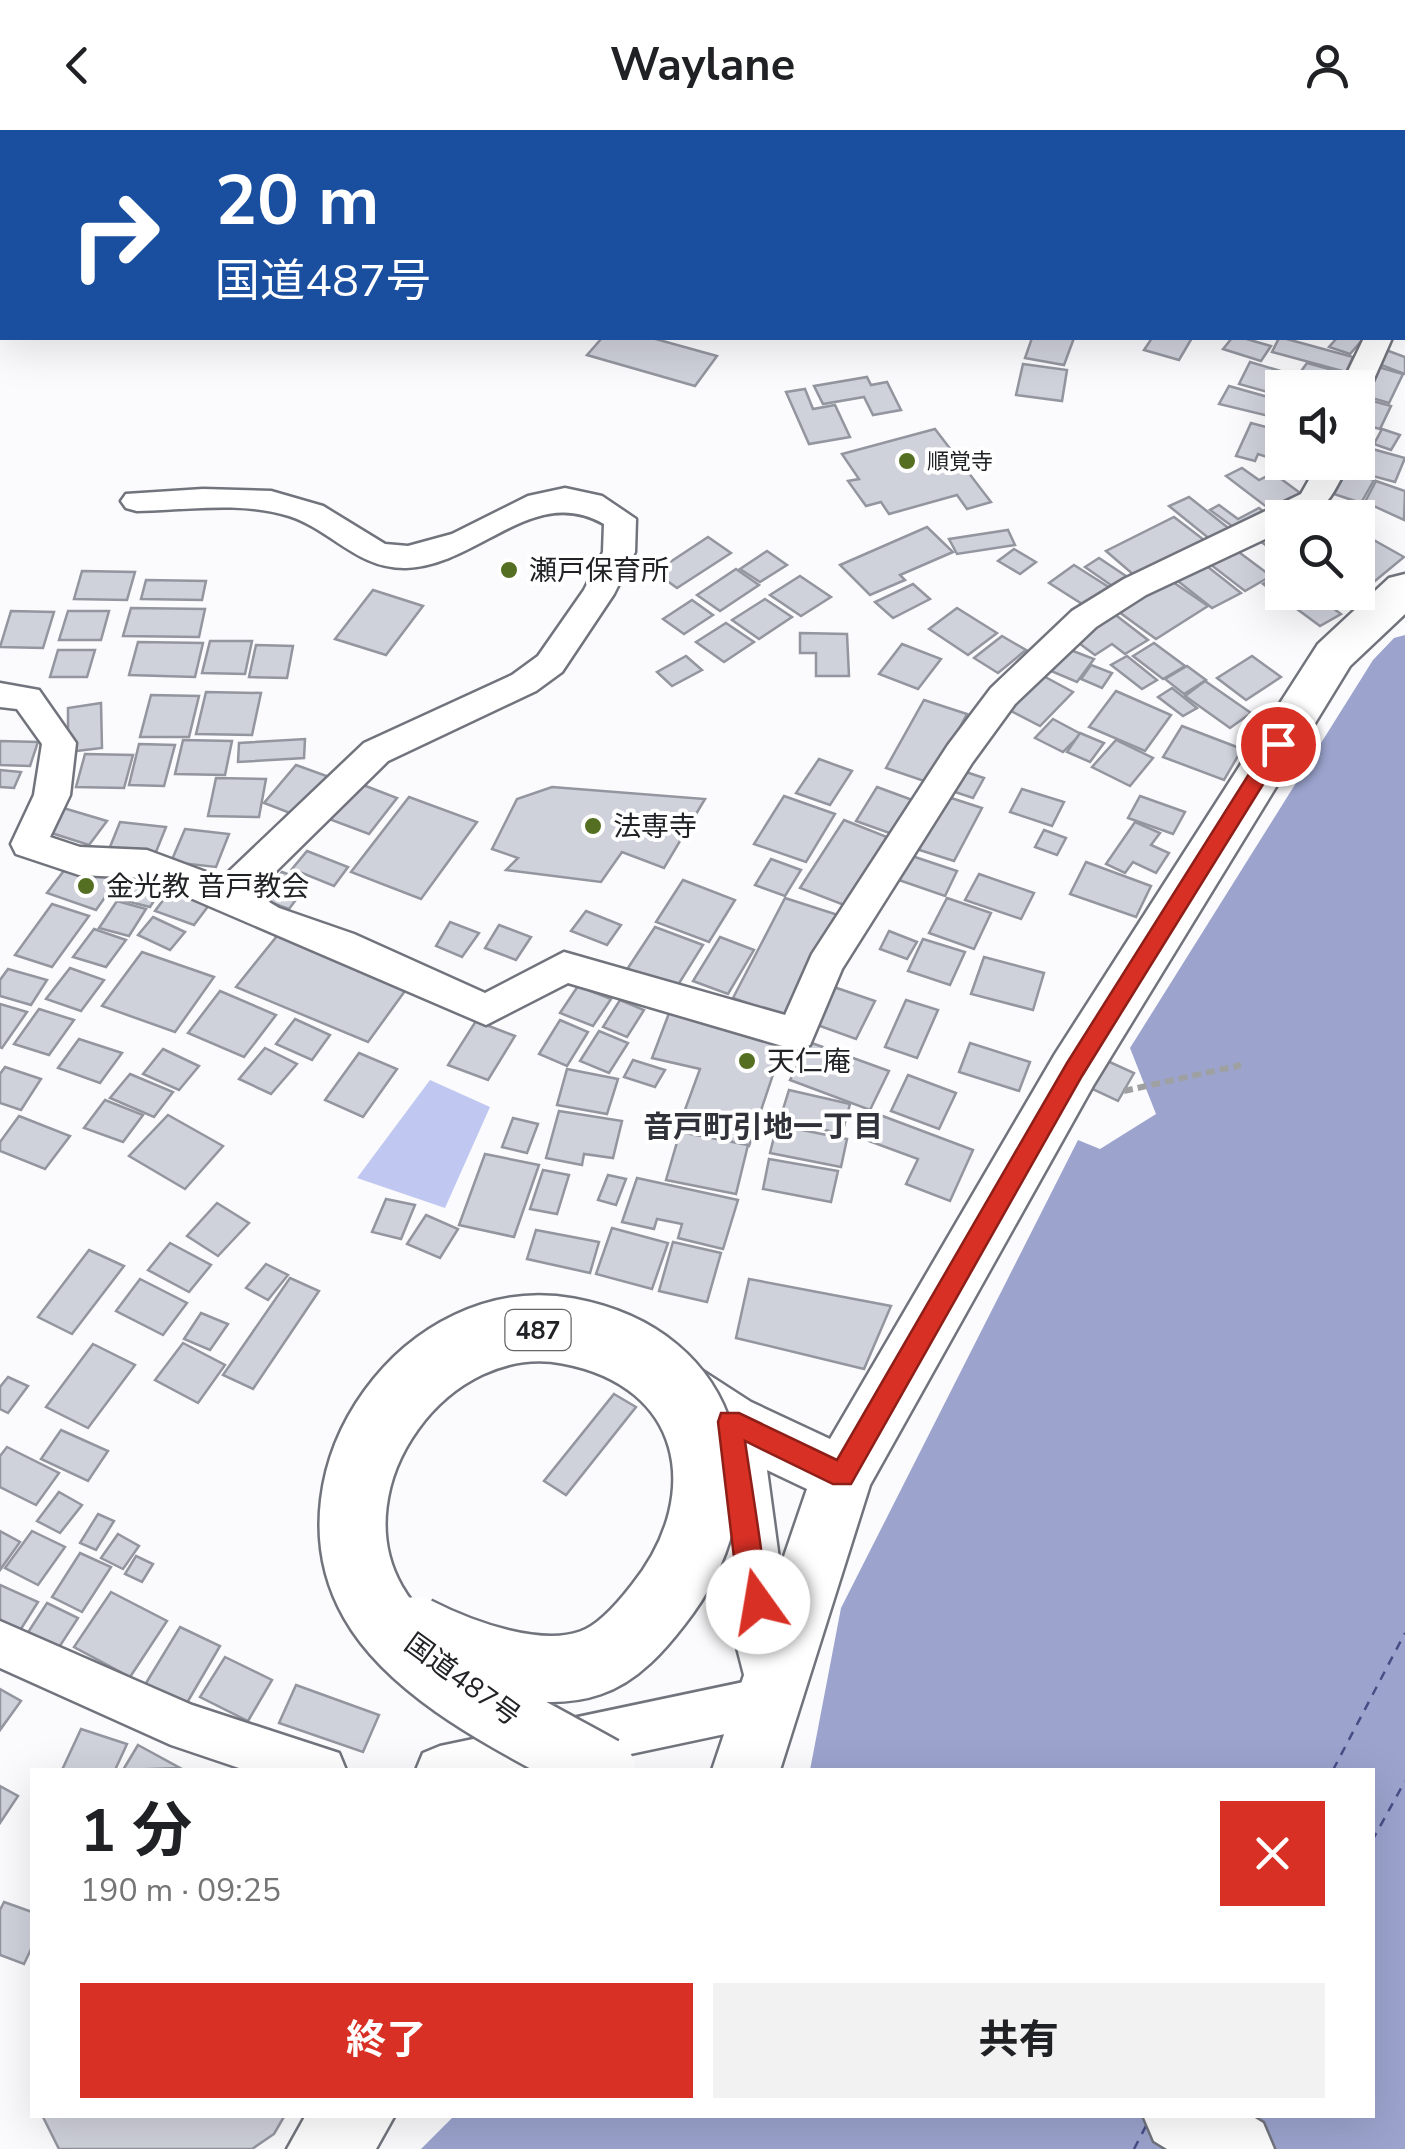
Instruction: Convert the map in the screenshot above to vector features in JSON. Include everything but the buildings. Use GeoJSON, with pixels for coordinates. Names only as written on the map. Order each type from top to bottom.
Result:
{"type":"FeatureCollection","features":[{"type":"Feature","properties":{"kind":"highway"},"geometry":{"type":"LineString","coordinates":[[747,1768],[842,1476],[1074,1070],[1325,669],[1334,655],[1405,589]]}},
{"type":"Feature","properties":{"kind":"highway","name":"国道487号"},"geometry":{"type":"LineString","coordinates":[[599,1768],[481,1698],[410,1645],[374,1606],[357,1560],[351,1510],[361,1462],[386,1411],[420,1372],[460,1345],[512,1330],[564,1330],[626,1348],[653,1368],[661,1377],[698,1420],[712,1472],[706,1518],[688,1564],[666,1600],[628,1638],[589,1664],[517,1668],[457,1652],[416,1630],[387,1599],[369,1558],[366,1512],[374,1465],[392,1420],[430,1376],[460,1356],[510,1344],[563,1340],[626,1359],[661,1377],[686,1390],[730,1422],[842,1476]]}},
{"type":"Feature","properties":{"kind":"highway"},"geometry":{"type":"LineString","coordinates":[[730,1422],[748,1566],[771,1687]]}},
{"type":"Feature","properties":{"kind":"highway"},"geometry":{"type":"LineString","coordinates":[[324,2149],[355,2118]]}},
{"type":"Feature","properties":{"kind":"highway"},"geometry":{"type":"LineString","coordinates":[[1185,2118],[1237,2149]]}},
{"type":"Feature","properties":{"kind":"street"},"geometry":{"type":"LineString","coordinates":[[1363,370],[1377,340]]}},
{"type":"Feature","properties":{"kind":"street"},"geometry":{"type":"LineString","coordinates":[[0,694],[26,698],[59,743],[52,794],[29,844],[78,861],[147,864],[228,895],[266,918],[341,944],[486,1010],[564,967],[796,1034],[825,964],[960,754],[1004,696],[1084,619],[1135,587],[1195,556],[1252,534],[1312,501],[1324,480]]}},
{"type":"Feature","properties":{"kind":"street"},"geometry":{"type":"LineString","coordinates":[[137,501],[268,501],[314,514],[362,550],[409,557],[458,541],[542,500],[576,497],[598,502],[620,519],[619,552],[598,594],[550,664],[524,683],[376,752],[228,895]]}},
{"type":"Feature","properties":{"kind":"street"},"geometry":{"type":"LineString","coordinates":[[0,1644],[188,1728],[316,1768]]}},
{"type":"Feature","properties":{"kind":"street"},"geometry":{"type":"LineString","coordinates":[[448,1768],[771,1687]]}},
{"type":"Feature","properties":{"kind":"path"},"geometry":{"type":"LineString","coordinates":[[1124,1091],[1241,1065]]}},
{"type":"Feature","properties":{"kind":"shaded area"},"geometry":{"type":"Polygon","coordinates":[[[1405,635],[1405,2149],[421,2149],[452,2118],[1375,2118],[1375,1768],[810,1768],[841,1608],[1078,1140],[1100,1149],[1156,1114],[1130,1048],[1373,660],[1394,638],[1405,635]]]}},
{"type":"Feature","properties":{"kind":"shaded area"},"geometry":{"type":"Polygon","coordinates":[[[430,1080],[490,1107],[445,1208],[357,1178],[430,1080]]]}},
{"type":"Feature","properties":{"kind":"ferry route"},"geometry":{"type":"LineString","coordinates":[[1334,1768],[1405,1633]]}},
{"type":"Feature","properties":{"kind":"ferry route"},"geometry":{"type":"LineString","coordinates":[[1375,1836],[1405,1781]]}},
{"type":"Feature","properties":{"kind":"ferry route"},"geometry":{"type":"LineString","coordinates":[[1134,2149],[1147,2124]]}},
{"type":"Feature","properties":{"kind":"place","name":"順覚寺"},"geometry":{"type":"Point","coordinates":[907,461]}},
{"type":"Feature","properties":{"kind":"place","name":"瀬戸保育所"},"geometry":{"type":"Point","coordinates":[509,570]}},
{"type":"Feature","properties":{"kind":"place","name":"法専寺"},"geometry":{"type":"Point","coordinates":[593,826]}},
{"type":"Feature","properties":{"kind":"place","name":"金光教 音戸教会"},"geometry":{"type":"Point","coordinates":[86,886]}},
{"type":"Feature","properties":{"kind":"place","name":"天仁庵"},"geometry":{"type":"Point","coordinates":[747,1061]}},
{"type":"Feature","properties":{"kind":"district","name":"音戸町引地一丁目"},"geometry":{"type":"Point","coordinates":[763,1127]}},
{"type":"Feature","properties":{"kind":"route"},"geometry":{"type":"LineString","coordinates":[[758,1602],[748,1566],[730,1422],[842,1476],[1074,1070],[1278,744]]}}]}
